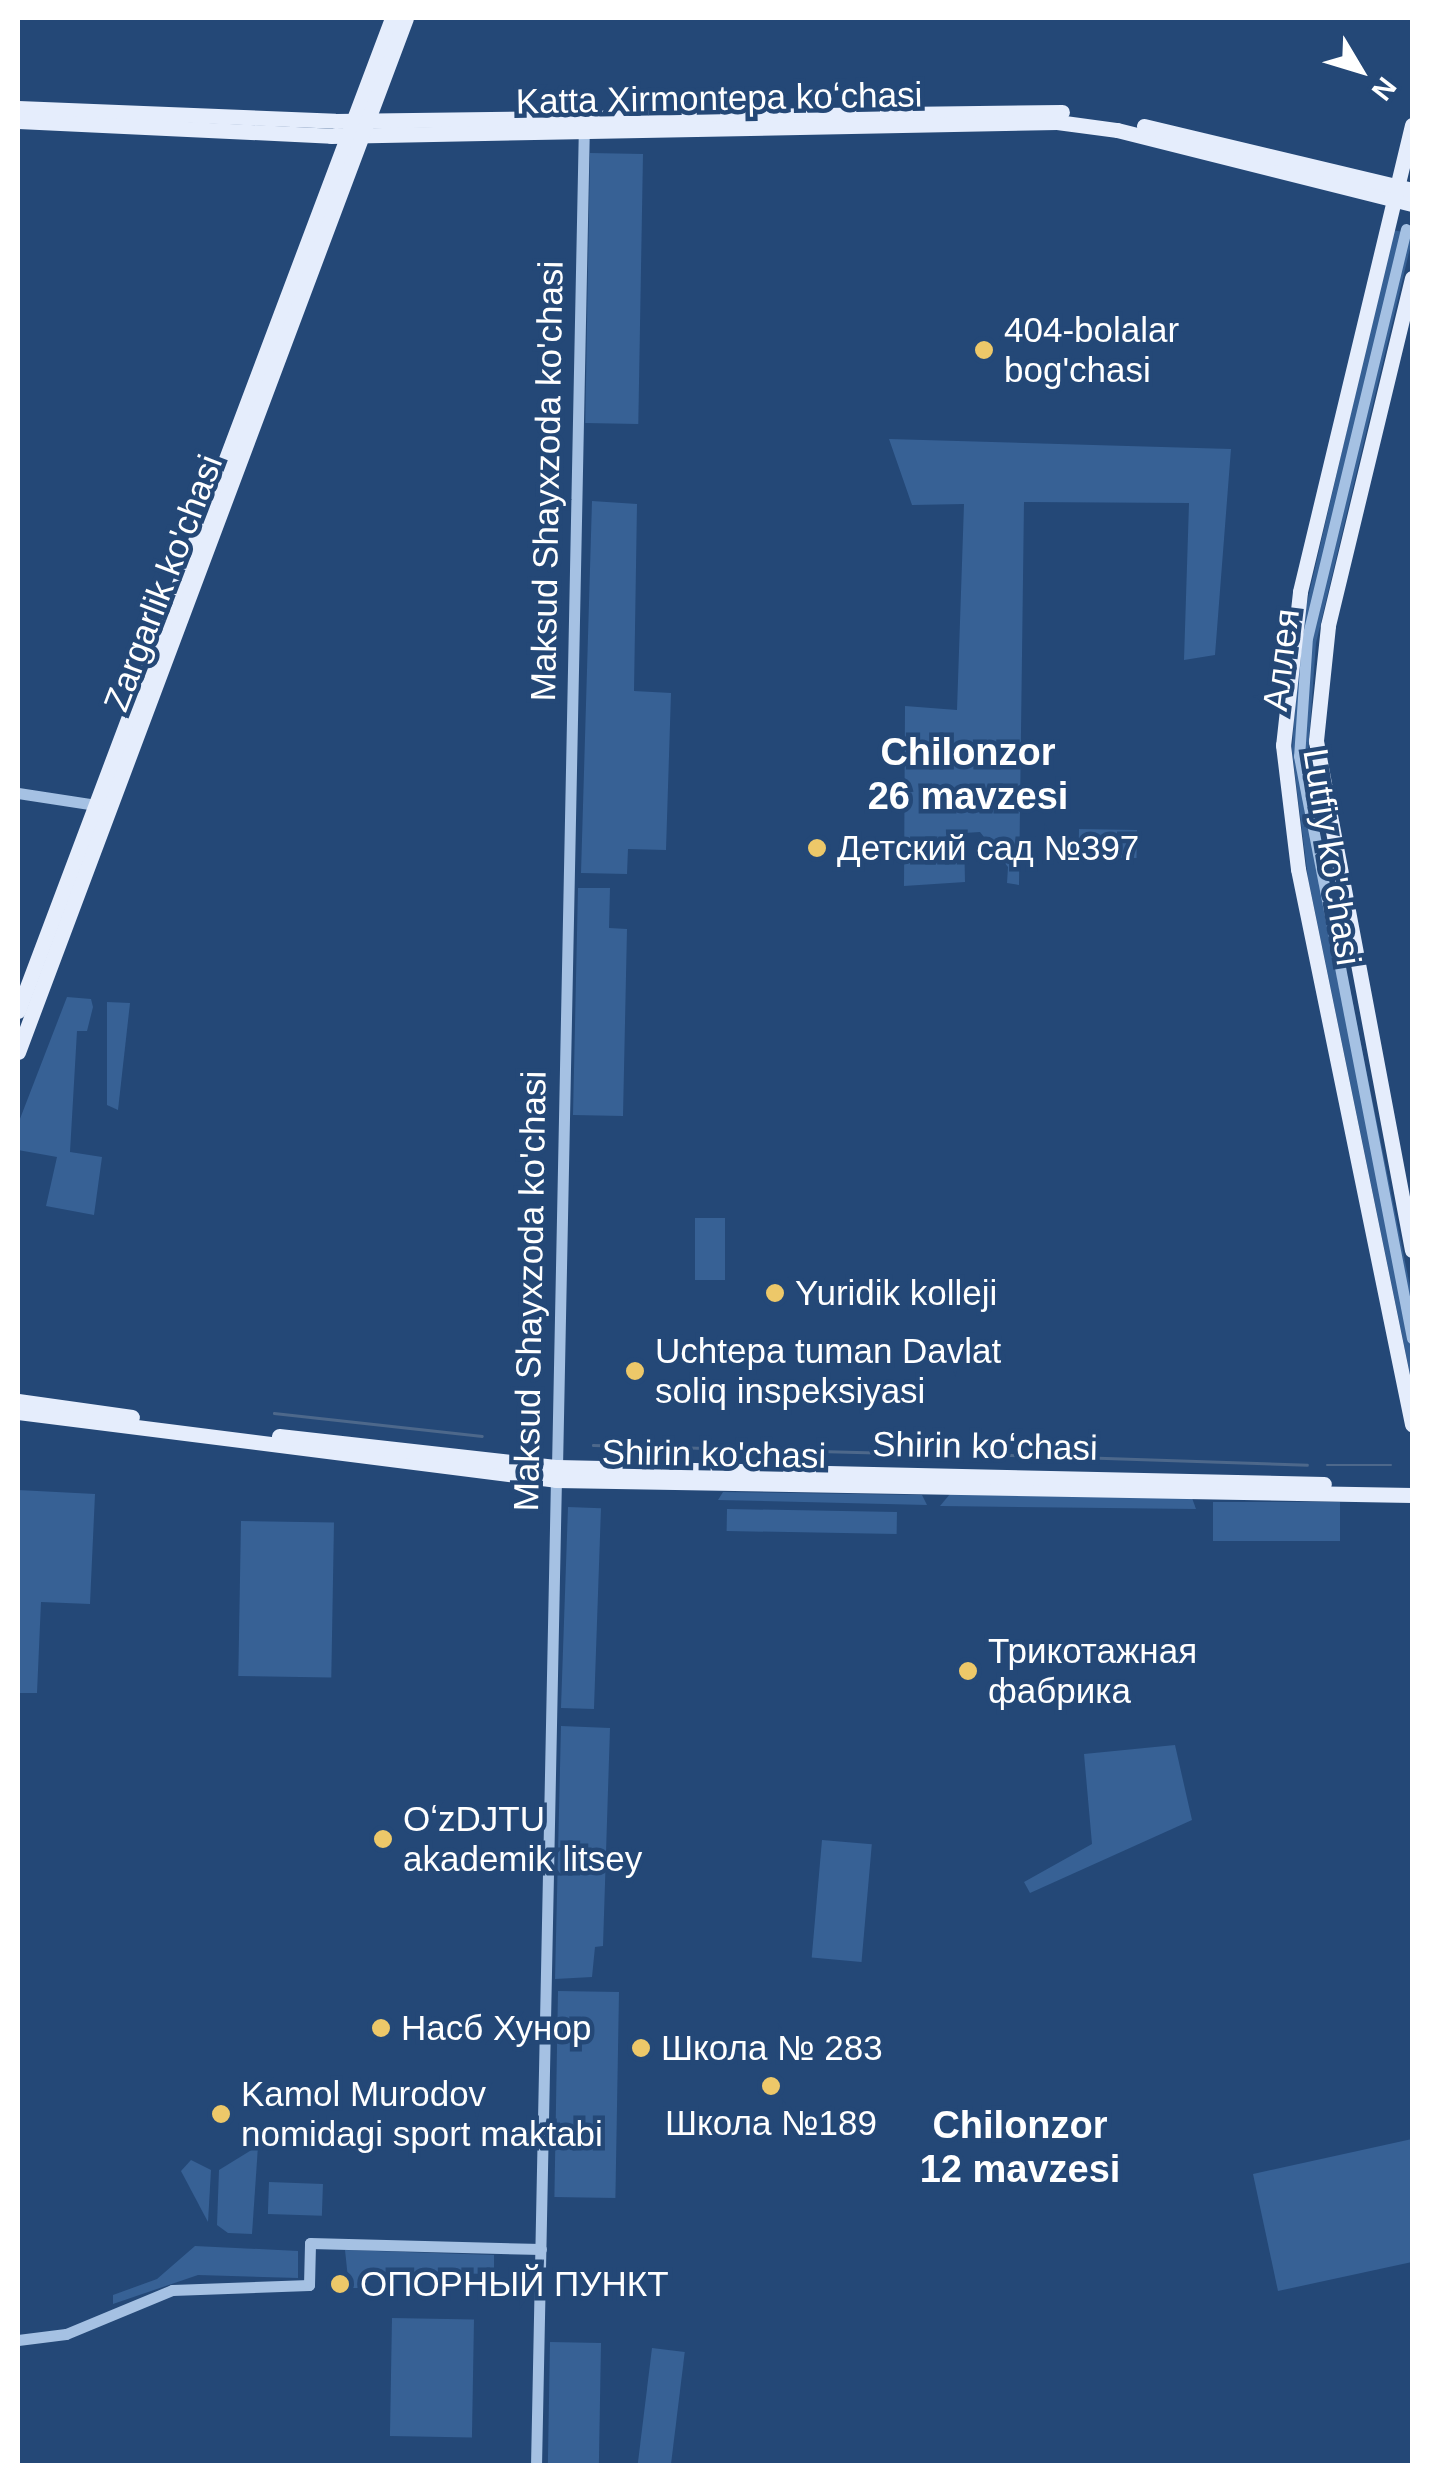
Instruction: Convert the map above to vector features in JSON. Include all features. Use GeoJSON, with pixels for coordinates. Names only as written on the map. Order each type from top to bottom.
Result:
{"type":"FeatureCollection","features":[{"type":"Feature","properties":{"kind":"main road","name":"Zargarlik ko'chasi"},"geometry":{"type":"LineString","coordinates":[[18,1052],[362,128],[392,18]]}},
{"type":"Feature","properties":{"kind":"main road","name":"Zargarlik ko'chasi"},"geometry":{"type":"LineString","coordinates":[[18,1012],[406,18]]}},
{"type":"Feature","properties":{"kind":"main road","name":"Katta Xirmontepa koʻchasi"},"geometry":{"type":"LineString","coordinates":[[18,108],[362,128]]}},
{"type":"Feature","properties":{"kind":"main road","name":"Katta Xirmontepa koʻchasi"},"geometry":{"type":"LineString","coordinates":[[18,122],[362,128],[1057,112],[1402,192],[1412,204]]}},
{"type":"Feature","properties":{"kind":"main road","name":"Lutfiy ko'chasi"},"geometry":{"type":"LineString","coordinates":[[1412,125],[1402,192],[1300,592],[1283,745],[1298,870],[1412,1424]]}},
{"type":"Feature","properties":{"kind":"main road","name":"Lutfiy ko'chasi"},"geometry":{"type":"LineString","coordinates":[[1412,278],[1328,626],[1316,741],[1412,1250]]}},
{"type":"Feature","properties":{"kind":"main road","name":"Shirin ko'chasi"},"geometry":{"type":"LineString","coordinates":[[18,1401],[556,1474]]}},
{"type":"Feature","properties":{"kind":"main road","name":"Shirin ko'chasi"},"geometry":{"type":"LineString","coordinates":[[18,1412],[556,1474],[1412,1495]]}},
{"type":"Feature","properties":{"kind":"main road"},"geometry":{"type":"LineString","coordinates":[[1151,1486],[1412,1486]]}},
{"type":"Feature","properties":{"kind":"street","name":"Maksud Shayxzoda ko'chasi"},"geometry":{"type":"LineString","coordinates":[[536,2466],[584,124]]}},
{"type":"Feature","properties":{"kind":"street","name":"Аллея"},"geometry":{"type":"LineString","coordinates":[[1406,229],[1308,637],[1299,756],[1412,1338]]}},
{"type":"Feature","properties":{"kind":"street"},"geometry":{"type":"LineString","coordinates":[[18,793],[96,805]]}},
{"type":"Feature","properties":{"kind":"street"},"geometry":{"type":"LineString","coordinates":[[18,2340],[66,2334],[172,2290],[310,2285],[310,2243],[540,2249]]}},
{"type":"Feature","properties":{"kind":"shaded area"},"geometry":{"type":"Polygon","coordinates":[[[590,153],[643,154],[638,424],[585,423],[590,153]]]}},
{"type":"Feature","properties":{"kind":"shaded area"},"geometry":{"type":"Polygon","coordinates":[[[1393,230],[1412,234],[1412,240],[1316,643],[1308,754],[1317,827],[1412,1296],[1412,1384],[1308,878],[1292,751],[1299,637],[1393,230]]]}},
{"type":"Feature","properties":{"kind":"shaded area"},"geometry":{"type":"Polygon","coordinates":[[[889,439],[1231,449],[1215,655],[1184,660],[1189,503],[1024,502],[1019,885],[1007,883],[1008,867],[980,832],[964,833],[965,882],[904,886],[905,706],[957,710],[964,504],[912,505],[889,439]]]}},
{"type":"Feature","properties":{"kind":"shaded area"},"geometry":{"type":"Polygon","coordinates":[[[592,501],[637,504],[634,691],[671,693],[666,850],[628,849],[627,874],[581,873],[592,501]]]}},
{"type":"Feature","properties":{"kind":"shaded area"},"geometry":{"type":"Polygon","coordinates":[[[1079,829],[1137,830],[1137,858],[1079,857],[1079,829]]]}},
{"type":"Feature","properties":{"kind":"shaded area"},"geometry":{"type":"Polygon","coordinates":[[[578,888],[610,888],[609,928],[627,929],[623,1116],[573,1115],[578,888]]]}},
{"type":"Feature","properties":{"kind":"shaded area"},"geometry":{"type":"Polygon","coordinates":[[[67,997],[91,999],[93,1007],[87,1031],[77,1031],[70,1152],[102,1157],[94,1215],[46,1206],[57,1157],[18,1150],[18,1124],[67,997]]]}},
{"type":"Feature","properties":{"kind":"shaded area"},"geometry":{"type":"Polygon","coordinates":[[[107,1002],[130,1003],[118,1110],[107,1105],[107,1002]]]}},
{"type":"Feature","properties":{"kind":"shaded area"},"geometry":{"type":"Polygon","coordinates":[[[695,1218],[725,1218],[725,1280],[695,1280],[695,1218]]]}},
{"type":"Feature","properties":{"kind":"shaded area"},"geometry":{"type":"Polygon","coordinates":[[[18,1490],[95,1494],[90,1604],[41,1602],[37,1693],[18,1693],[18,1490]]]}},
{"type":"Feature","properties":{"kind":"shaded area"},"geometry":{"type":"Polygon","coordinates":[[[723,1492],[922,1495],[927,1505],[718,1500],[723,1492]]]}},
{"type":"Feature","properties":{"kind":"shaded area"},"geometry":{"type":"Polygon","coordinates":[[[950,1494],[1192,1498],[1196,1509],[940,1506],[950,1494]]]}},
{"type":"Feature","properties":{"kind":"shaded area"},"geometry":{"type":"Polygon","coordinates":[[[1213,1502],[1340,1502],[1340,1541],[1213,1541],[1213,1502]]]}},
{"type":"Feature","properties":{"kind":"shaded area"},"geometry":{"type":"Polygon","coordinates":[[[568,1507],[601,1508],[594,1709],[561,1708],[568,1507]]]}},
{"type":"Feature","properties":{"kind":"shaded area"},"geometry":{"type":"Polygon","coordinates":[[[727,1509],[897,1512],[897,1534],[727,1531],[727,1509]]]}},
{"type":"Feature","properties":{"kind":"shaded area"},"geometry":{"type":"Polygon","coordinates":[[[241,1521],[334,1523],[331,1678],[238,1676],[241,1521]]]}},
{"type":"Feature","properties":{"kind":"shaded area"},"geometry":{"type":"Polygon","coordinates":[[[561,1726],[610,1728],[603,1946],[595,1947],[592,1977],[555,1979],[561,1726]]]}},
{"type":"Feature","properties":{"kind":"shaded area"},"geometry":{"type":"Polygon","coordinates":[[[1175,1745],[1192,1820],[1030,1893],[1024,1882],[1092,1844],[1084,1754],[1175,1745]]]}},
{"type":"Feature","properties":{"kind":"shaded area"},"geometry":{"type":"Polygon","coordinates":[[[822,1840],[872,1844],[862,1962],[812,1958],[822,1840]]]}},
{"type":"Feature","properties":{"kind":"shaded area"},"geometry":{"type":"Polygon","coordinates":[[[558,1991],[619,1992],[615,2198],[554,2197],[558,1991]]]}},
{"type":"Feature","properties":{"kind":"shaded area"},"geometry":{"type":"Polygon","coordinates":[[[1412,2139],[1412,2262],[1278,2291],[1253,2174],[1412,2139]]]}},
{"type":"Feature","properties":{"kind":"shaded area"},"geometry":{"type":"Polygon","coordinates":[[[258,2146],[252,2234],[228,2233],[217,2225],[219,2170],[258,2146]]]}},
{"type":"Feature","properties":{"kind":"shaded area"},"geometry":{"type":"Polygon","coordinates":[[[191,2160],[211,2170],[208,2222],[181,2171],[191,2160]]]}},
{"type":"Feature","properties":{"kind":"shaded area"},"geometry":{"type":"Polygon","coordinates":[[[269,2182],[323,2184],[322,2216],[268,2214],[269,2182]]]}},
{"type":"Feature","properties":{"kind":"shaded area"},"geometry":{"type":"Polygon","coordinates":[[[195,2246],[298,2251],[298,2278],[198,2275],[113,2304],[113,2295],[157,2279],[195,2246]]]}},
{"type":"Feature","properties":{"kind":"shaded area"},"geometry":{"type":"Polygon","coordinates":[[[345,2250],[494,2255],[494,2274],[365,2272],[364,2288],[349,2288],[345,2250]]]}},
{"type":"Feature","properties":{"kind":"shaded area"},"geometry":{"type":"Polygon","coordinates":[[[392,2318],[474,2319],[472,2437],[390,2436],[392,2318]]]}},
{"type":"Feature","properties":{"kind":"shaded area"},"geometry":{"type":"Polygon","coordinates":[[[550,2342],[601,2343],[599,2466],[548,2465],[550,2342]]]}},
{"type":"Feature","properties":{"kind":"shaded area"},"geometry":{"type":"Polygon","coordinates":[[[652,2348],[685,2352],[671,2466],[638,2464],[652,2348]]]}},
{"type":"Feature","properties":{"kind":"waterway"},"geometry":{"type":"LineString","coordinates":[[274,1413],[482,1436]]}},
{"type":"Feature","properties":{"kind":"waterway"},"geometry":{"type":"LineString","coordinates":[[593,1445],[942,1454]]}},
{"type":"Feature","properties":{"kind":"waterway"},"geometry":{"type":"LineString","coordinates":[[982,1454],[1307,1465]]}},
{"type":"Feature","properties":{"kind":"waterway"},"geometry":{"type":"LineString","coordinates":[[1327,1465],[1391,1465]]}},
{"type":"Feature","properties":{"kind":"place","name":"404-bolalar bog'chasi"},"geometry":{"type":"Point","coordinates":[984,350]}},
{"type":"Feature","properties":{"kind":"place","name":"Детский сад №397"},"geometry":{"type":"Point","coordinates":[817,848]}},
{"type":"Feature","properties":{"kind":"place","name":"Yuridik kolleji"},"geometry":{"type":"Point","coordinates":[775,1293]}},
{"type":"Feature","properties":{"kind":"place","name":"Uchtepa tuman Davlat soliq inspeksiyasi"},"geometry":{"type":"Point","coordinates":[635,1371]}},
{"type":"Feature","properties":{"kind":"place","name":"Трикотажная фабрика"},"geometry":{"type":"Point","coordinates":[968,1671]}},
{"type":"Feature","properties":{"kind":"place","name":"OʻzDJTU akademik litsey"},"geometry":{"type":"Point","coordinates":[383,1839]}},
{"type":"Feature","properties":{"kind":"place","name":"Насб Хунор"},"geometry":{"type":"Point","coordinates":[381,2028]}},
{"type":"Feature","properties":{"kind":"place","name":"Школа № 283"},"geometry":{"type":"Point","coordinates":[641,2048]}},
{"type":"Feature","properties":{"kind":"place","name":"Школа №189"},"geometry":{"type":"Point","coordinates":[771,2086]}},
{"type":"Feature","properties":{"kind":"place","name":"Kamol Murodov nomidagi sport maktabi"},"geometry":{"type":"Point","coordinates":[221,2114]}},
{"type":"Feature","properties":{"kind":"place","name":"ОПОРНЫЙ ПУНКТ"},"geometry":{"type":"Point","coordinates":[340,2284]}},
{"type":"Feature","properties":{"kind":"district","name":"Chilonzor 26 mavzesi"},"geometry":{"type":"Point","coordinates":[968,774]}},
{"type":"Feature","properties":{"kind":"district","name":"Chilonzor 12 mavzesi"},"geometry":{"type":"Point","coordinates":[1020,2148]}}]}
